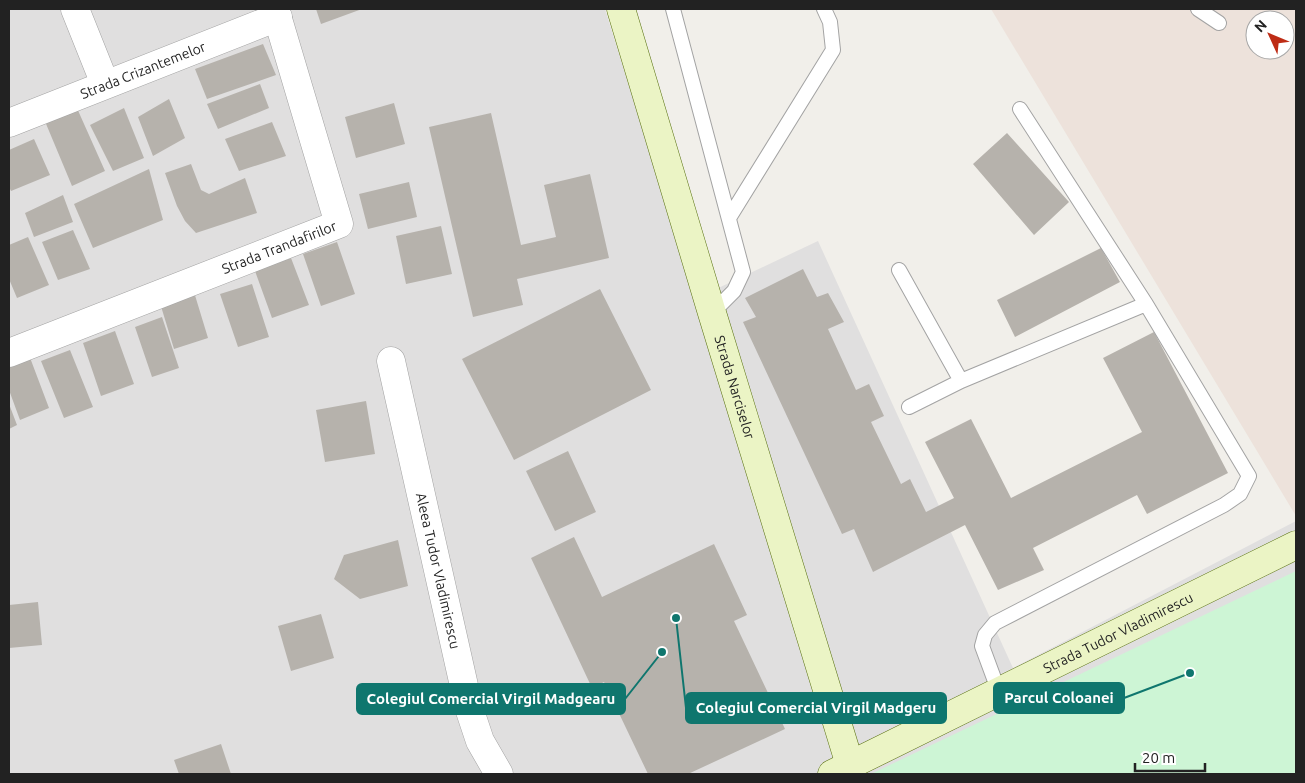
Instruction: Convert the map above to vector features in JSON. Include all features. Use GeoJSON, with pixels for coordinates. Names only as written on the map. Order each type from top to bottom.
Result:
{"type":"FeatureCollection","features":[{"type":"Feature","properties":{"kind":"main road","name":"Strada Narciselor"},"geometry":{"type":"LineString","coordinates":[[621,9],[712,313],[841,770]]}},
{"type":"Feature","properties":{"kind":"main road","name":"Strada Tudor Vladimirescu"},"geometry":{"type":"LineString","coordinates":[[841,770],[1296,544]]}},
{"type":"Feature","properties":{"kind":"street"},"geometry":{"type":"LineString","coordinates":[[75,9],[105,84]]}},
{"type":"Feature","properties":{"kind":"street","name":"Strada Crizantemelor"},"geometry":{"type":"LineString","coordinates":[[9,123],[276,13]]}},
{"type":"Feature","properties":{"kind":"street","name":"Strada Trandafirilor"},"geometry":{"type":"LineString","coordinates":[[9,353],[340,224],[276,13]]}},
{"type":"Feature","properties":{"kind":"street","name":"Aleea Tudor Vladimirescu"},"geometry":{"type":"LineString","coordinates":[[391,361],[469,708],[480,741],[499,774]]}},
{"type":"Feature","properties":{"kind":"lane"},"geometry":{"type":"LineString","coordinates":[[673,9],[743,272],[734,291],[712,313]]}},
{"type":"Feature","properties":{"kind":"lane"},"geometry":{"type":"LineString","coordinates":[[729,218],[833,50],[830,22],[824,9]]}},
{"type":"Feature","properties":{"kind":"lane"},"geometry":{"type":"LineString","coordinates":[[1198,9],[1219,22]]}},
{"type":"Feature","properties":{"kind":"lane"},"geometry":{"type":"LineString","coordinates":[[999,692],[982,646],[985,635],[995,623],[1224,505],[1240,494],[1249,476],[1146,304],[1020,109]]}},
{"type":"Feature","properties":{"kind":"lane"},"geometry":{"type":"LineString","coordinates":[[900,270],[961,381]]}},
{"type":"Feature","properties":{"kind":"lane"},"geometry":{"type":"LineString","coordinates":[[909,407],[961,381],[1146,304]]}},
{"type":"Feature","properties":{"kind":"shaded area"},"geometry":{"type":"Polygon","coordinates":[[[9,9],[605,9],[695,299],[818,241],[1013,668],[1296,521],[1296,774],[9,774],[9,9]]]}},
{"type":"Feature","properties":{"kind":"shaded area"},"geometry":{"type":"Polygon","coordinates":[[[991,9],[1296,9],[1296,516],[991,9]]]}},
{"type":"Feature","properties":{"kind":"green space"},"geometry":{"type":"Polygon","coordinates":[[[1296,571],[1296,774],[871,774],[1296,571]]]}},
{"type":"Feature","properties":{"kind":"building"},"geometry":{"type":"Polygon","coordinates":[[[316,9],[362,9],[321,24],[316,9]]]}},
{"type":"Feature","properties":{"kind":"building"},"geometry":{"type":"Polygon","coordinates":[[[263,44],[276,75],[207,99],[195,69],[263,44]]]}},
{"type":"Feature","properties":{"kind":"building"},"geometry":{"type":"Polygon","coordinates":[[[260,84],[269,108],[218,129],[207,104],[260,84]]]}},
{"type":"Feature","properties":{"kind":"building"},"geometry":{"type":"Polygon","coordinates":[[[169,99],[185,138],[153,156],[138,117],[169,99]]]}},
{"type":"Feature","properties":{"kind":"building"},"geometry":{"type":"Polygon","coordinates":[[[394,103],[405,144],[356,158],[345,117],[394,103]]]}},
{"type":"Feature","properties":{"kind":"building"},"geometry":{"type":"Polygon","coordinates":[[[76,106],[105,171],[72,186],[44,119],[76,106]]]}},
{"type":"Feature","properties":{"kind":"building"},"geometry":{"type":"Polygon","coordinates":[[[124,108],[144,158],[113,171],[90,125],[124,108]]]}},
{"type":"Feature","properties":{"kind":"building"},"geometry":{"type":"Polygon","coordinates":[[[491,113],[521,245],[556,237],[544,185],[590,174],[609,258],[517,279],[523,305],[473,317],[429,127],[491,113]]]}},
{"type":"Feature","properties":{"kind":"building"},"geometry":{"type":"Polygon","coordinates":[[[272,122],[286,156],[239,171],[225,139],[272,122]]]}},
{"type":"Feature","properties":{"kind":"building"},"geometry":{"type":"Polygon","coordinates":[[[1007,133],[1069,202],[1034,235],[973,164],[1007,133]]]}},
{"type":"Feature","properties":{"kind":"building"},"geometry":{"type":"Polygon","coordinates":[[[34,139],[50,175],[11,191],[9,187],[9,150],[34,139]]]}},
{"type":"Feature","properties":{"kind":"building"},"geometry":{"type":"Polygon","coordinates":[[[191,164],[201,190],[209,194],[245,178],[257,213],[196,233],[185,221],[177,206],[165,173],[191,164]]]}},
{"type":"Feature","properties":{"kind":"building"},"geometry":{"type":"Polygon","coordinates":[[[149,169],[163,220],[93,248],[74,204],[149,169]]]}},
{"type":"Feature","properties":{"kind":"building"},"geometry":{"type":"Polygon","coordinates":[[[409,182],[417,217],[368,229],[359,194],[409,182]]]}},
{"type":"Feature","properties":{"kind":"building"},"geometry":{"type":"Polygon","coordinates":[[[63,195],[73,222],[34,237],[25,213],[63,195]]]}},
{"type":"Feature","properties":{"kind":"building"},"geometry":{"type":"Polygon","coordinates":[[[441,226],[452,274],[406,284],[396,236],[441,226]]]}},
{"type":"Feature","properties":{"kind":"building"},"geometry":{"type":"Polygon","coordinates":[[[73,230],[90,269],[58,280],[42,242],[73,230]]]}},
{"type":"Feature","properties":{"kind":"building"},"geometry":{"type":"Polygon","coordinates":[[[28,237],[49,285],[17,298],[9,279],[9,245],[28,237]]]}},
{"type":"Feature","properties":{"kind":"building"},"geometry":{"type":"Polygon","coordinates":[[[337,242],[355,294],[321,306],[303,254],[337,242]]]}},
{"type":"Feature","properties":{"kind":"building"},"geometry":{"type":"Polygon","coordinates":[[[1101,248],[1120,282],[1015,337],[997,300],[1101,248]]]}},
{"type":"Feature","properties":{"kind":"building"},"geometry":{"type":"Polygon","coordinates":[[[291,258],[309,305],[272,318],[255,271],[291,258]]]}},
{"type":"Feature","properties":{"kind":"building"},"geometry":{"type":"Polygon","coordinates":[[[803,269],[817,297],[828,293],[844,322],[828,329],[856,390],[869,384],[884,416],[871,422],[901,484],[910,479],[926,512],[954,498],[925,442],[971,419],[1011,498],[1142,432],[1103,358],[1154,332],[1228,473],[1147,514],[1137,495],[1033,548],[1044,570],[998,590],[965,525],[873,572],[854,529],[842,534],[743,322],[756,317],[745,298],[803,269]]]}},
{"type":"Feature","properties":{"kind":"building"},"geometry":{"type":"Polygon","coordinates":[[[252,284],[269,337],[238,347],[220,294],[252,284]]]}},
{"type":"Feature","properties":{"kind":"building"},"geometry":{"type":"Polygon","coordinates":[[[600,289],[651,390],[514,460],[462,359],[600,289]]]}},
{"type":"Feature","properties":{"kind":"building"},"geometry":{"type":"Polygon","coordinates":[[[194,292],[208,338],[174,349],[160,303],[194,292]]]}},
{"type":"Feature","properties":{"kind":"building"},"geometry":{"type":"Polygon","coordinates":[[[162,317],[179,368],[152,377],[135,327],[162,317]]]}},
{"type":"Feature","properties":{"kind":"building"},"geometry":{"type":"Polygon","coordinates":[[[115,331],[134,384],[101,396],[83,343],[115,331]]]}},
{"type":"Feature","properties":{"kind":"building"},"geometry":{"type":"Polygon","coordinates":[[[70,350],[93,407],[64,418],[41,361],[70,350]]]}},
{"type":"Feature","properties":{"kind":"building"},"geometry":{"type":"Polygon","coordinates":[[[29,355],[49,408],[20,420],[9,390],[9,362],[29,355]]]}},
{"type":"Feature","properties":{"kind":"building"},"geometry":{"type":"Polygon","coordinates":[[[366,401],[375,454],[325,462],[316,410],[366,401]]]}},
{"type":"Feature","properties":{"kind":"building"},"geometry":{"type":"Polygon","coordinates":[[[9,404],[17,425],[9,429],[9,404]]]}},
{"type":"Feature","properties":{"kind":"building"},"geometry":{"type":"Polygon","coordinates":[[[568,451],[596,512],[555,531],[526,471],[568,451]]]}},
{"type":"Feature","properties":{"kind":"building"},"geometry":{"type":"Polygon","coordinates":[[[574,537],[602,597],[714,544],[747,615],[734,621],[785,729],[688,774],[648,774],[604,682],[592,688],[531,558],[574,537]]]}},
{"type":"Feature","properties":{"kind":"building"},"geometry":{"type":"Polygon","coordinates":[[[398,540],[408,586],[360,599],[334,579],[344,555],[398,540]]]}},
{"type":"Feature","properties":{"kind":"building"},"geometry":{"type":"Polygon","coordinates":[[[38,602],[42,645],[9,648],[9,605],[38,602]]]}},
{"type":"Feature","properties":{"kind":"building"},"geometry":{"type":"Polygon","coordinates":[[[321,614],[334,658],[291,671],[278,626],[321,614]]]}},
{"type":"Feature","properties":{"kind":"building"},"geometry":{"type":"Polygon","coordinates":[[[221,744],[231,774],[179,774],[174,760],[221,744]]]}},
{"type":"Feature","properties":{"kind":"place","name":"Colegiul Comercial Virgil Madgeru"},"geometry":{"type":"Point","coordinates":[676,618]}},
{"type":"Feature","properties":{"kind":"place","name":"Colegiul Comercial Virgil Madgearu"},"geometry":{"type":"Point","coordinates":[662,652]}},
{"type":"Feature","properties":{"kind":"place","name":"Parcul Coloanei"},"geometry":{"type":"Point","coordinates":[1190,673]}}]}
